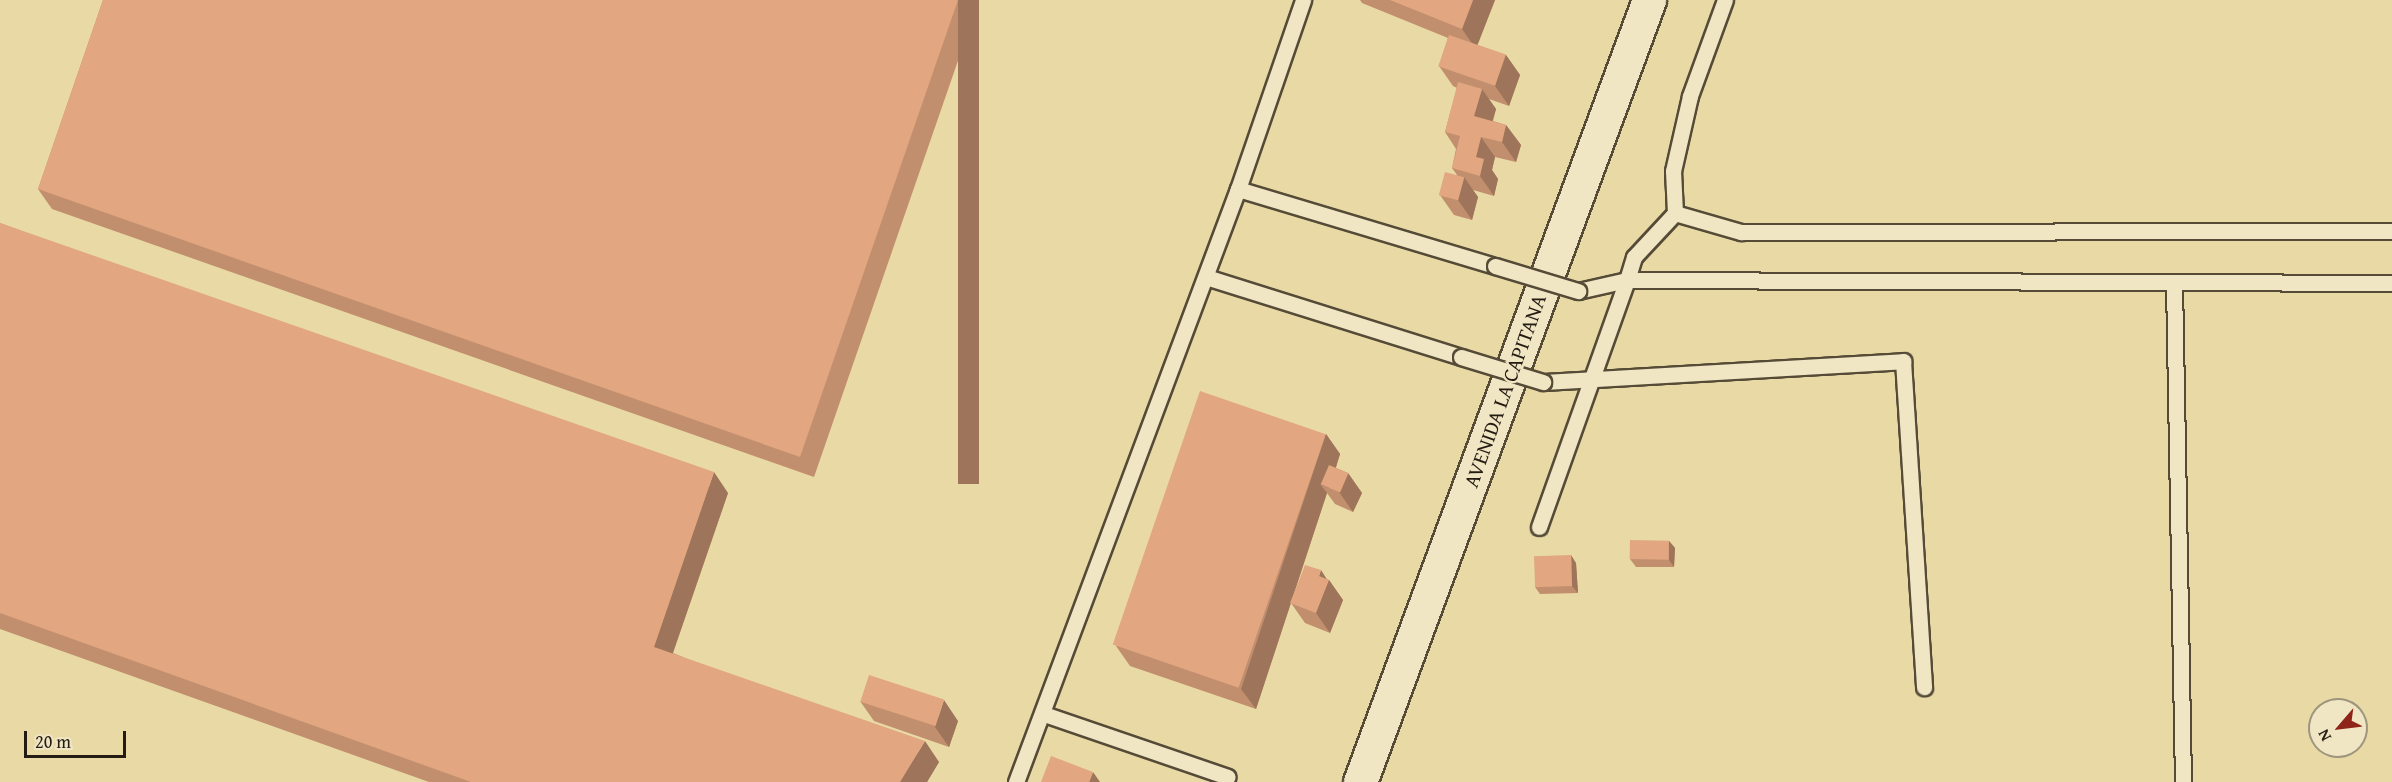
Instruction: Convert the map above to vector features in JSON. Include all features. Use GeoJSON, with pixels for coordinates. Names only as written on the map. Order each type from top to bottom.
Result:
{"type":"FeatureCollection","features":[{"type":"Feature","properties":{"kind":"street","name":"AVENIDA LA CAPITANA"},"geometry":{"type":"LineString","coordinates":[[1360,782],[1649,0]]}},
{"type":"Feature","properties":{"kind":"lane"},"geometry":{"type":"LineString","coordinates":[[1016,782],[1044,714],[1206,277],[1303,0]]}},
{"type":"Feature","properties":{"kind":"lane"},"geometry":{"type":"LineString","coordinates":[[1539,527],[1634,257],[1675,213],[1673,171],[1690,96],[1725,0]]}},
{"type":"Feature","properties":{"kind":"lane"},"geometry":{"type":"LineString","coordinates":[[1238,189],[1578,291],[1627,280],[2392,283]]}},
{"type":"Feature","properties":{"kind":"lane"},"geometry":{"type":"LineString","coordinates":[[1675,213],[1741,232],[2392,231]]}},
{"type":"Feature","properties":{"kind":"lane"},"geometry":{"type":"LineString","coordinates":[[1206,277],[1543,382],[1903,361],[1924,687]]}},
{"type":"Feature","properties":{"kind":"lane"},"geometry":{"type":"LineString","coordinates":[[2174,282],[2183,782]]}},
{"type":"Feature","properties":{"kind":"lane"},"geometry":{"type":"LineString","coordinates":[[1044,714],[1228,777]]}},
{"type":"Feature","properties":{"kind":"building"},"geometry":{"type":"Polygon","coordinates":[[[103,0],[958,0],[800,457],[38,189],[103,0]]]}},
{"type":"Feature","properties":{"kind":"building"},"geometry":{"type":"Polygon","coordinates":[[[1390,0],[1473,0],[1462,29],[1390,0]]]}},
{"type":"Feature","properties":{"kind":"building"},"geometry":{"type":"Polygon","coordinates":[[[1449,35],[1506,55],[1495,86],[1438,66],[1449,35]]]}},
{"type":"Feature","properties":{"kind":"building"},"geometry":{"type":"Polygon","coordinates":[[[1458,82],[1482,89],[1474,116],[1506,125],[1502,142],[1481,137],[1476,157],[1484,159],[1480,176],[1452,168],[1460,136],[1445,132],[1458,82]]]}},
{"type":"Feature","properties":{"kind":"building"},"geometry":{"type":"Polygon","coordinates":[[[1445,172],[1464,177],[1458,200],[1439,195],[1445,172]]]}},
{"type":"Feature","properties":{"kind":"building"},"geometry":{"type":"Polygon","coordinates":[[[0,223],[714,472],[654,647],[925,741],[900,782],[471,782],[0,613],[0,223]]]}},
{"type":"Feature","properties":{"kind":"building"},"geometry":{"type":"Polygon","coordinates":[[[1200,391],[1326,434],[1239,688],[1113,644],[1200,391]]]}},
{"type":"Feature","properties":{"kind":"building"},"geometry":{"type":"Polygon","coordinates":[[[1329,465],[1348,473],[1340,493],[1321,484],[1329,465]]]}},
{"type":"Feature","properties":{"kind":"building"},"geometry":{"type":"Polygon","coordinates":[[[1630,540],[1669,541],[1669,560],[1630,559],[1630,540]]]}},
{"type":"Feature","properties":{"kind":"building"},"geometry":{"type":"Polygon","coordinates":[[[1571,555],[1572,586],[1535,587],[1534,556],[1571,555]]]}},
{"type":"Feature","properties":{"kind":"building"},"geometry":{"type":"Polygon","coordinates":[[[1305,565],[1321,570],[1319,576],[1329,580],[1316,613],[1290,603],[1305,565]]]}},
{"type":"Feature","properties":{"kind":"building"},"geometry":{"type":"Polygon","coordinates":[[[869,675],[944,699],[935,726],[860,702],[869,675]]]}},
{"type":"Feature","properties":{"kind":"building"},"geometry":{"type":"Polygon","coordinates":[[[1051,756],[1093,772],[1089,782],[1041,782],[1051,756]]]}}]}
